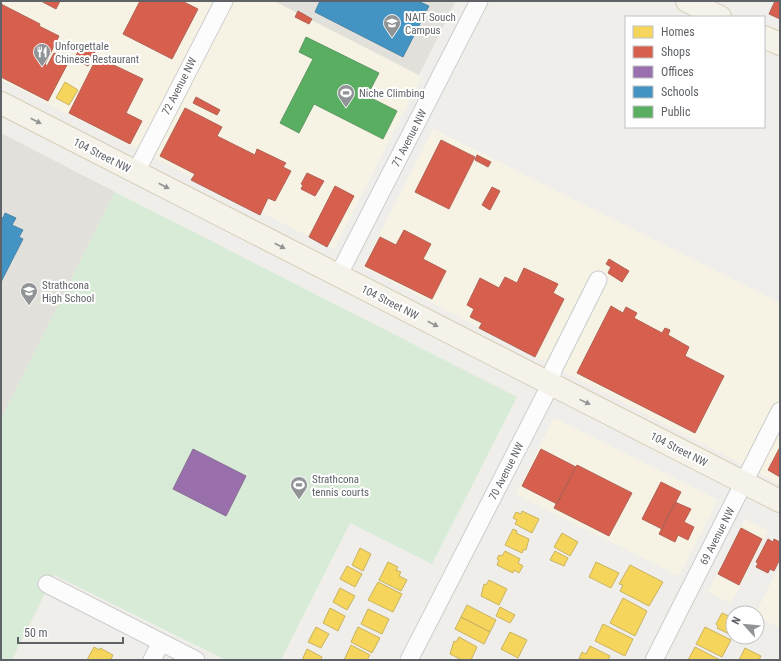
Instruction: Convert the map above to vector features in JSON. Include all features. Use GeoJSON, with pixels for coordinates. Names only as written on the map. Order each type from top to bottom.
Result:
{"type":"FeatureCollection","features":[{"type":"Feature","properties":{"kind":"main road"},"geometry":{"type":"LineString","coordinates":[[687,1],[718,16]]}},
{"type":"Feature","properties":{"kind":"main road"},"geometry":{"type":"LineString","coordinates":[[765,37],[780,44]]}},
{"type":"Feature","properties":{"kind":"main road","name":"104 Street NW"},"geometry":{"type":"LineString","coordinates":[[1,103],[550,385],[780,500]]}},
{"type":"Feature","properties":{"kind":"street","name":"72 Avenue NW"},"geometry":{"type":"LineString","coordinates":[[136,172],[224,1]]}},
{"type":"Feature","properties":{"kind":"street","name":"71 Avenue NW"},"geometry":{"type":"LineString","coordinates":[[338,276],[479,1]]}},
{"type":"Feature","properties":{"kind":"street","name":"70 Avenue NW"},"geometry":{"type":"LineString","coordinates":[[409,660],[550,385],[553,370],[598,280]]}},
{"type":"Feature","properties":{"kind":"street","name":"69 Avenue NW"},"geometry":{"type":"LineString","coordinates":[[654,660],[780,411]]}},
{"type":"Feature","properties":{"kind":"street"},"geometry":{"type":"LineString","coordinates":[[47,584],[196,660]]}},
{"type":"Feature","properties":{"kind":"street"},"geometry":{"type":"LineString","coordinates":[[152,660],[161,642]]}},
{"type":"Feature","properties":{"kind":"shaded area"},"geometry":{"type":"Polygon","coordinates":[[[1,1],[276,1],[422,76],[334,249],[1,80],[1,1]]]}},
{"type":"Feature","properties":{"kind":"shaded area","name":"NAIT Souch Campus"},"geometry":{"type":"Polygon","coordinates":[[[274,1],[456,1],[419,75],[274,1]]]}},
{"type":"Feature","properties":{"kind":"shaded area"},"geometry":{"type":"Polygon","coordinates":[[[433,129],[780,303],[780,484],[363,267],[433,129]]]}},
{"type":"Feature","properties":{"kind":"shaded area","name":"Strathcona High School"},"geometry":{"type":"Polygon","coordinates":[[[1,133],[115,192],[1,419],[1,133]]]}},
{"type":"Feature","properties":{"kind":"shaded area"},"geometry":{"type":"Polygon","coordinates":[[[554,418],[718,500],[679,576],[516,494],[554,418]]]}},
{"type":"Feature","properties":{"kind":"shaded area"},"geometry":{"type":"Polygon","coordinates":[[[745,519],[768,531],[731,603],[708,592],[745,519]]]}},
{"type":"Feature","properties":{"kind":"shaded area"},"geometry":{"type":"Polygon","coordinates":[[[780,565],[780,628],[765,620],[765,605],[760,605],[780,565]]]}},
{"type":"Feature","properties":{"kind":"green space"},"geometry":{"type":"Polygon","coordinates":[[[115,192],[517,397],[432,564],[350,523],[281,660],[226,660],[54,575],[12,660],[1,660],[1,419],[115,192]]]}},
{"type":"Feature","properties":{"kind":"building: Homes"},"geometry":{"type":"Polygon","coordinates":[[[65,82],[78,90],[69,105],[56,98],[65,82]]]}},
{"type":"Feature","properties":{"kind":"building: Homes"},"geometry":{"type":"Polygon","coordinates":[[[522,511],[539,519],[532,533],[515,524],[517,520],[513,518],[516,512],[521,514],[522,511]]]}},
{"type":"Feature","properties":{"kind":"building: Homes"},"geometry":{"type":"Polygon","coordinates":[[[513,529],[517,531],[516,533],[529,539],[526,550],[524,549],[522,553],[505,545],[513,529]]]}},
{"type":"Feature","properties":{"kind":"building: Homes"},"geometry":{"type":"Polygon","coordinates":[[[562,533],[578,542],[570,556],[554,547],[562,533]]]}},
{"type":"Feature","properties":{"kind":"building: Homes"},"geometry":{"type":"Polygon","coordinates":[[[360,548],[371,554],[363,571],[352,565],[360,548]]]}},
{"type":"Feature","properties":{"kind":"building: Homes"},"geometry":{"type":"Polygon","coordinates":[[[505,551],[520,559],[518,563],[523,566],[519,573],[514,570],[513,573],[497,565],[499,555],[502,556],[505,551]]]}},
{"type":"Feature","properties":{"kind":"building: Homes"},"geometry":{"type":"Polygon","coordinates":[[[555,551],[568,558],[564,566],[550,560],[555,551]]]}},
{"type":"Feature","properties":{"kind":"building: Homes"},"geometry":{"type":"Polygon","coordinates":[[[388,562],[398,567],[396,570],[401,572],[399,576],[407,580],[401,591],[379,580],[388,562]]]}},
{"type":"Feature","properties":{"kind":"building: Homes"},"geometry":{"type":"Polygon","coordinates":[[[596,562],[619,573],[611,588],[589,577],[596,562]]]}},
{"type":"Feature","properties":{"kind":"building: Homes"},"geometry":{"type":"Polygon","coordinates":[[[630,565],[663,582],[649,606],[620,591],[623,585],[619,584],[630,565]]]}},
{"type":"Feature","properties":{"kind":"building: Homes"},"geometry":{"type":"Polygon","coordinates":[[[347,566],[362,574],[355,587],[340,579],[347,566]]]}},
{"type":"Feature","properties":{"kind":"building: Homes"},"geometry":{"type":"Polygon","coordinates":[[[489,580],[507,589],[499,605],[481,596],[484,584],[486,585],[489,580]]]}},
{"type":"Feature","properties":{"kind":"building: Homes"},"geometry":{"type":"Polygon","coordinates":[[[378,582],[402,594],[393,612],[368,600],[378,582]]]}},
{"type":"Feature","properties":{"kind":"building: Homes"},"geometry":{"type":"Polygon","coordinates":[[[340,588],[355,596],[347,610],[333,602],[340,588]]]}},
{"type":"Feature","properties":{"kind":"building: Homes"},"geometry":{"type":"Polygon","coordinates":[[[623,598],[647,611],[635,636],[610,623],[623,598]]]}},
{"type":"Feature","properties":{"kind":"building: Homes"},"geometry":{"type":"Polygon","coordinates":[[[467,605],[496,620],[490,632],[461,617],[467,605]]]}},
{"type":"Feature","properties":{"kind":"building: Homes"},"geometry":{"type":"Polygon","coordinates":[[[500,607],[515,615],[510,623],[496,616],[500,607]]]}},
{"type":"Feature","properties":{"kind":"building: Homes"},"geometry":{"type":"Polygon","coordinates":[[[330,608],[345,616],[338,631],[323,623],[330,608]]]}},
{"type":"Feature","properties":{"kind":"building: Homes"},"geometry":{"type":"Polygon","coordinates":[[[368,609],[389,619],[382,634],[361,624],[368,609]]]}},
{"type":"Feature","properties":{"kind":"building: Homes"},"geometry":{"type":"Polygon","coordinates":[[[722,613],[725,614],[725,632],[717,628],[718,626],[716,624],[722,613]]]}},
{"type":"Feature","properties":{"kind":"building: Homes"},"geometry":{"type":"Polygon","coordinates":[[[461,617],[490,632],[484,644],[455,629],[461,617]]]}},
{"type":"Feature","properties":{"kind":"building: Homes"},"geometry":{"type":"Polygon","coordinates":[[[603,624],[633,639],[625,656],[595,641],[603,624]]]}},
{"type":"Feature","properties":{"kind":"building: Homes"},"geometry":{"type":"Polygon","coordinates":[[[316,627],[329,634],[321,648],[308,642],[316,627]]]}},
{"type":"Feature","properties":{"kind":"building: Homes"},"geometry":{"type":"Polygon","coordinates":[[[358,627],[380,638],[372,653],[351,642],[358,627]]]}},
{"type":"Feature","properties":{"kind":"building: Homes"},"geometry":{"type":"Polygon","coordinates":[[[705,627],[725,637],[725,645],[728,645],[722,657],[696,644],[705,627]]]}},
{"type":"Feature","properties":{"kind":"building: Homes"},"geometry":{"type":"Polygon","coordinates":[[[510,632],[527,640],[518,658],[501,649],[510,632]]]}},
{"type":"Feature","properties":{"kind":"building: Homes"},"geometry":{"type":"Polygon","coordinates":[[[459,637],[477,647],[471,660],[462,660],[450,654],[454,641],[456,642],[459,637]]]}},
{"type":"Feature","properties":{"kind":"building: Homes"},"geometry":{"type":"Polygon","coordinates":[[[351,645],[370,655],[367,660],[344,660],[351,645]]]}},
{"type":"Feature","properties":{"kind":"building: Homes"},"geometry":{"type":"Polygon","coordinates":[[[590,646],[610,656],[608,660],[579,659],[582,652],[586,654],[590,646]]]}},
{"type":"Feature","properties":{"kind":"building: Homes"},"geometry":{"type":"Polygon","coordinates":[[[94,647],[99,650],[100,648],[113,655],[111,659],[113,660],[87,660],[94,647]]]}},
{"type":"Feature","properties":{"kind":"building: Homes"},"geometry":{"type":"Polygon","coordinates":[[[695,647],[720,660],[688,660],[695,647]]]}},
{"type":"Feature","properties":{"kind":"building: Homes"},"geometry":{"type":"Polygon","coordinates":[[[745,648],[761,656],[759,660],[739,660],[745,648]]]}},
{"type":"Feature","properties":{"kind":"building: Homes"},"geometry":{"type":"Polygon","coordinates":[[[307,649],[322,657],[321,660],[302,660],[307,649]]]}},
{"type":"Feature","properties":{"kind":"building: Shops"},"geometry":{"type":"Polygon","coordinates":[[[41,1],[60,1],[56,9],[41,1]]]}},
{"type":"Feature","properties":{"kind":"building: Shops"},"geometry":{"type":"Polygon","coordinates":[[[140,1],[182,1],[198,9],[172,59],[123,34],[140,1]]]}},
{"type":"Feature","properties":{"kind":"building: Shops"},"geometry":{"type":"Polygon","coordinates":[[[775,1],[780,1],[780,19],[769,14],[775,1]]]}},
{"type":"Feature","properties":{"kind":"building: Shops"},"geometry":{"type":"Polygon","coordinates":[[[1,4],[40,24],[39,26],[59,36],[45,64],[47,66],[54,53],[69,61],[48,101],[1,77],[1,4]]]}},
{"type":"Feature","properties":{"kind":"building: Shops"},"geometry":{"type":"Polygon","coordinates":[[[298,11],[312,19],[309,24],[295,17],[298,11]]]}},
{"type":"Feature","properties":{"kind":"building: Shops"},"geometry":{"type":"Polygon","coordinates":[[[82,45],[95,52],[88,66],[74,59],[82,45]]]}},
{"type":"Feature","properties":{"kind":"building: Shops"},"geometry":{"type":"Polygon","coordinates":[[[97,57],[143,79],[126,113],[142,121],[130,144],[69,113],[97,57]]]}},
{"type":"Feature","properties":{"kind":"building: Shops"},"geometry":{"type":"Polygon","coordinates":[[[196,97],[220,110],[217,115],[193,103],[196,97]]]}},
{"type":"Feature","properties":{"kind":"building: Shops"},"geometry":{"type":"Polygon","coordinates":[[[185,108],[222,127],[217,136],[255,155],[257,149],[286,163],[283,167],[291,171],[275,201],[268,198],[260,215],[191,180],[195,174],[160,156],[185,108]]]}},
{"type":"Feature","properties":{"kind":"building: Shops"},"geometry":{"type":"Polygon","coordinates":[[[441,140],[475,157],[449,209],[415,192],[441,140]]]}},
{"type":"Feature","properties":{"kind":"building: Shops"},"geometry":{"type":"Polygon","coordinates":[[[477,155],[491,162],[488,167],[475,160],[477,155]]]}},
{"type":"Feature","properties":{"kind":"building: Shops"},"geometry":{"type":"Polygon","coordinates":[[[307,173],[324,181],[315,196],[301,189],[303,185],[301,184],[307,173]]]}},
{"type":"Feature","properties":{"kind":"building: Shops"},"geometry":{"type":"Polygon","coordinates":[[[335,186],[354,196],[327,247],[309,237],[335,186]]]}},
{"type":"Feature","properties":{"kind":"building: Shops"},"geometry":{"type":"Polygon","coordinates":[[[492,187],[500,191],[490,210],[482,205],[492,187]]]}},
{"type":"Feature","properties":{"kind":"building: Shops"},"geometry":{"type":"Polygon","coordinates":[[[404,230],[431,244],[423,259],[446,271],[432,299],[365,266],[380,237],[396,245],[404,230]]]}},
{"type":"Feature","properties":{"kind":"building: Shops"},"geometry":{"type":"Polygon","coordinates":[[[609,259],[629,271],[622,282],[608,273],[611,267],[606,264],[609,259]]]}},
{"type":"Feature","properties":{"kind":"building: Shops"},"geometry":{"type":"Polygon","coordinates":[[[524,268],[558,284],[553,293],[564,299],[535,357],[479,328],[482,323],[470,317],[474,309],[467,305],[480,278],[499,288],[505,277],[517,283],[524,268]]]}},
{"type":"Feature","properties":{"kind":"building: Shops"},"geometry":{"type":"Polygon","coordinates":[[[611,306],[623,313],[626,307],[637,313],[634,318],[662,333],[665,328],[670,330],[668,335],[689,347],[685,356],[724,376],[695,433],[577,373],[611,306]]]}},
{"type":"Feature","properties":{"kind":"building: Shops"},"geometry":{"type":"Polygon","coordinates":[[[780,447],[780,477],[768,470],[780,447]]]}},
{"type":"Feature","properties":{"kind":"building: Shops"},"geometry":{"type":"Polygon","coordinates":[[[541,449],[576,467],[557,504],[522,486],[541,449]]]}},
{"type":"Feature","properties":{"kind":"building: Shops"},"geometry":{"type":"Polygon","coordinates":[[[577,465],[632,493],[609,536],[554,508],[577,465]]]}},
{"type":"Feature","properties":{"kind":"building: Shops"},"geometry":{"type":"Polygon","coordinates":[[[661,482],[681,492],[662,529],[642,519],[661,482]]]}},
{"type":"Feature","properties":{"kind":"building: Shops"},"geometry":{"type":"Polygon","coordinates":[[[675,502],[691,509],[684,522],[694,527],[688,540],[678,535],[675,542],[659,534],[675,502]]]}},
{"type":"Feature","properties":{"kind":"building: Shops"},"geometry":{"type":"Polygon","coordinates":[[[741,528],[762,539],[739,585],[718,574],[741,528]]]}},
{"type":"Feature","properties":{"kind":"building: Shops"},"geometry":{"type":"Polygon","coordinates":[[[768,539],[773,542],[774,539],[780,542],[780,559],[774,571],[770,569],[768,573],[756,567],[758,563],[756,562],[768,539]]]}},
{"type":"Feature","properties":{"kind":"building: Offices"},"geometry":{"type":"Polygon","coordinates":[[[193,449],[246,476],[226,516],[173,489],[193,449]]]}},
{"type":"Feature","properties":{"kind":"building: Schools"},"geometry":{"type":"Polygon","coordinates":[[[320,1],[418,1],[429,6],[403,57],[315,12],[320,1]]]}},
{"type":"Feature","properties":{"kind":"building: Schools"},"geometry":{"type":"Polygon","coordinates":[[[5,213],[16,218],[12,225],[23,230],[19,237],[23,239],[1,282],[1,217],[3,218],[5,213]]]}},
{"type":"Feature","properties":{"kind":"building: Public"},"geometry":{"type":"Polygon","coordinates":[[[306,37],[379,73],[367,96],[397,111],[383,139],[314,104],[299,133],[280,123],[313,59],[299,52],[306,37]]]}},
{"type":"Feature","properties":{"kind":"place","name":"NAIT Souch Campus"},"geometry":{"type":"Point","coordinates":[392,38]}},
{"type":"Feature","properties":{"kind":"place","name":"Unforgettale Chinese Restaurant"},"geometry":{"type":"Point","coordinates":[42,67]}},
{"type":"Feature","properties":{"kind":"place","name":"Niche Climbing"},"geometry":{"type":"Point","coordinates":[346,108]}},
{"type":"Feature","properties":{"kind":"place","name":"Strathcona High School"},"geometry":{"type":"Point","coordinates":[29,306]}},
{"type":"Feature","properties":{"kind":"place","name":"Strathcona tennis courts"},"geometry":{"type":"Point","coordinates":[299,500]}}]}
